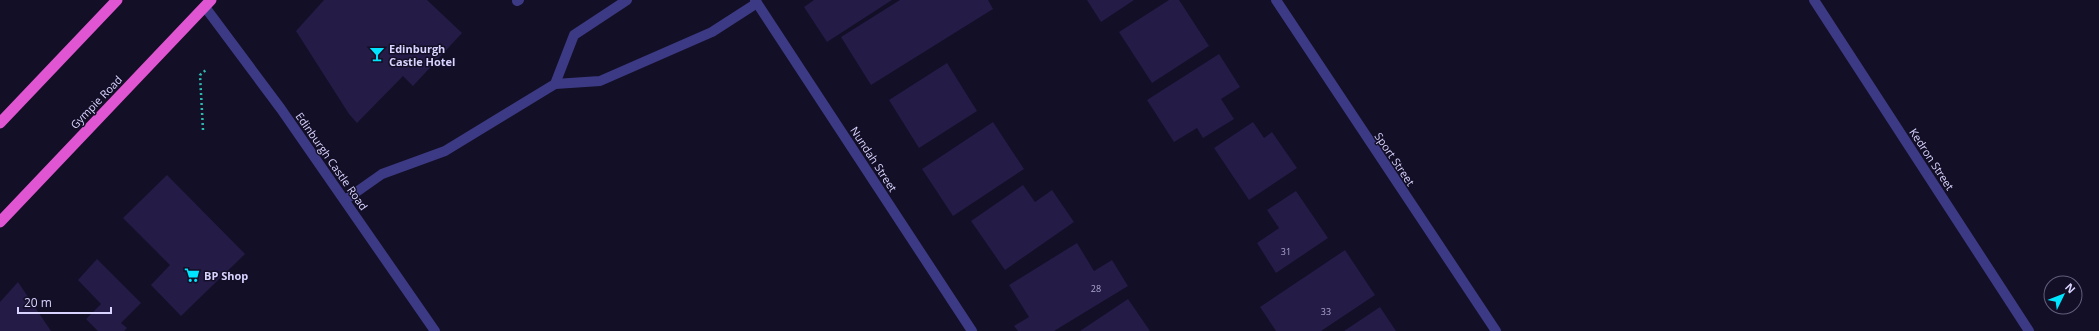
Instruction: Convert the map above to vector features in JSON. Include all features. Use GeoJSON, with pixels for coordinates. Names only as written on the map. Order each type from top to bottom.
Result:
{"type":"FeatureCollection","features":[{"type":"Feature","properties":{"kind":"highway"},"geometry":{"type":"LineString","coordinates":[[0,123],[117,0]]}},
{"type":"Feature","properties":{"kind":"highway","name":"Gympie Road"},"geometry":{"type":"LineString","coordinates":[[0,222],[208,3]]}},
{"type":"Feature","properties":{"kind":"street"},"geometry":{"type":"LineString","coordinates":[[555,84],[574,35],[627,0]]}},
{"type":"Feature","properties":{"kind":"street","name":"Sport Street"},"geometry":{"type":"LineString","coordinates":[[1276,0],[1496,331]]}},
{"type":"Feature","properties":{"kind":"street","name":"Kedron Street"},"geometry":{"type":"LineString","coordinates":[[1814,0],[2029,331]]}},
{"type":"Feature","properties":{"kind":"street"},"geometry":{"type":"LineString","coordinates":[[345,200],[382,174],[445,151],[555,84],[600,81],[712,32],[756,2]]}},
{"type":"Feature","properties":{"kind":"street","name":"Nundah Street"},"geometry":{"type":"LineString","coordinates":[[756,2],[972,331]]}},
{"type":"Feature","properties":{"kind":"street","name":"Edinburgh Castle Road"},"geometry":{"type":"LineString","coordinates":[[208,3],[435,331]]}},
{"type":"Feature","properties":{"kind":"path"},"geometry":{"type":"LineString","coordinates":[[203,130],[200,75],[206,70]]}},
{"type":"Feature","properties":{"kind":"building","name":"Edinburgh Castle Hotel"},"geometry":{"type":"Polygon","coordinates":[[[324,0],[427,0],[462,33],[413,86],[403,76],[357,123],[349,114],[296,31],[324,0]]]}},
{"type":"Feature","properties":{"kind":"building"},"geometry":{"type":"Polygon","coordinates":[[[814,0],[892,0],[827,42],[804,7],[814,0]]]}},
{"type":"Feature","properties":{"kind":"building"},"geometry":{"type":"Polygon","coordinates":[[[900,0],[988,0],[993,9],[871,85],[841,37],[900,0]]]}},
{"type":"Feature","properties":{"kind":"building"},"geometry":{"type":"Polygon","coordinates":[[[1087,0],[1134,0],[1101,22],[1087,0]]]}},
{"type":"Feature","properties":{"kind":"building"},"geometry":{"type":"Polygon","coordinates":[[[1169,0],[1179,0],[1209,46],[1152,83],[1119,32],[1169,0]]]}},
{"type":"Feature","properties":{"kind":"building"},"geometry":{"type":"Polygon","coordinates":[[[1219,54],[1240,87],[1221,99],[1234,119],[1203,138],[1197,128],[1174,142],[1147,100],[1219,54]]]}},
{"type":"Feature","properties":{"kind":"building"},"geometry":{"type":"Polygon","coordinates":[[[947,63],[977,111],[919,148],[889,100],[947,63]]]}},
{"type":"Feature","properties":{"kind":"building"},"geometry":{"type":"Polygon","coordinates":[[[993,122],[1024,169],[953,216],[922,169],[993,122]]]}},
{"type":"Feature","properties":{"kind":"building"},"geometry":{"type":"Polygon","coordinates":[[[1253,122],[1264,138],[1272,132],[1297,168],[1249,200],[1214,148],[1253,122]]]}},
{"type":"Feature","properties":{"kind":"building"},"geometry":{"type":"Polygon","coordinates":[[[167,175],[245,254],[181,316],[151,285],[170,265],[123,218],[167,175]]]}},
{"type":"Feature","properties":{"kind":"building"},"geometry":{"type":"Polygon","coordinates":[[[1023,185],[1035,202],[1052,190],[1074,222],[1005,270],[971,221],[1023,185]]]}},
{"type":"Feature","properties":{"kind":"building"},"geometry":{"type":"Polygon","coordinates":[[[1296,191],[1328,238],[1276,273],[1257,243],[1279,228],[1267,210],[1296,191]]]}},
{"type":"Feature","properties":{"kind":"building"},"geometry":{"type":"Polygon","coordinates":[[[1077,243],[1094,271],[1112,260],[1128,286],[1054,331],[1018,331],[1014,326],[1029,317],[1009,285],[1077,243]]]}},
{"type":"Feature","properties":{"kind":"building"},"geometry":{"type":"Polygon","coordinates":[[[1345,250],[1375,295],[1321,331],[1276,331],[1260,307],[1345,250]]]}},
{"type":"Feature","properties":{"kind":"building"},"geometry":{"type":"Polygon","coordinates":[[[97,259],[141,303],[121,323],[127,328],[124,331],[98,331],[86,319],[101,304],[78,280],[97,259]]]}},
{"type":"Feature","properties":{"kind":"building"},"geometry":{"type":"Polygon","coordinates":[[[18,282],[51,331],[0,331],[0,302],[18,282]]]}},
{"type":"Feature","properties":{"kind":"building"},"geometry":{"type":"Polygon","coordinates":[[[1128,299],[1150,331],[1080,331],[1128,299]]]}},
{"type":"Feature","properties":{"kind":"building"},"geometry":{"type":"Polygon","coordinates":[[[1380,307],[1396,331],[1344,331],[1380,307]]]}},
{"type":"Feature","properties":{"kind":"place","name":"Edinburgh Castle Hotel"},"geometry":{"type":"Point","coordinates":[377,54]}},
{"type":"Feature","properties":{"kind":"place","name":"BP Shop"},"geometry":{"type":"Point","coordinates":[192,275]}}]}
